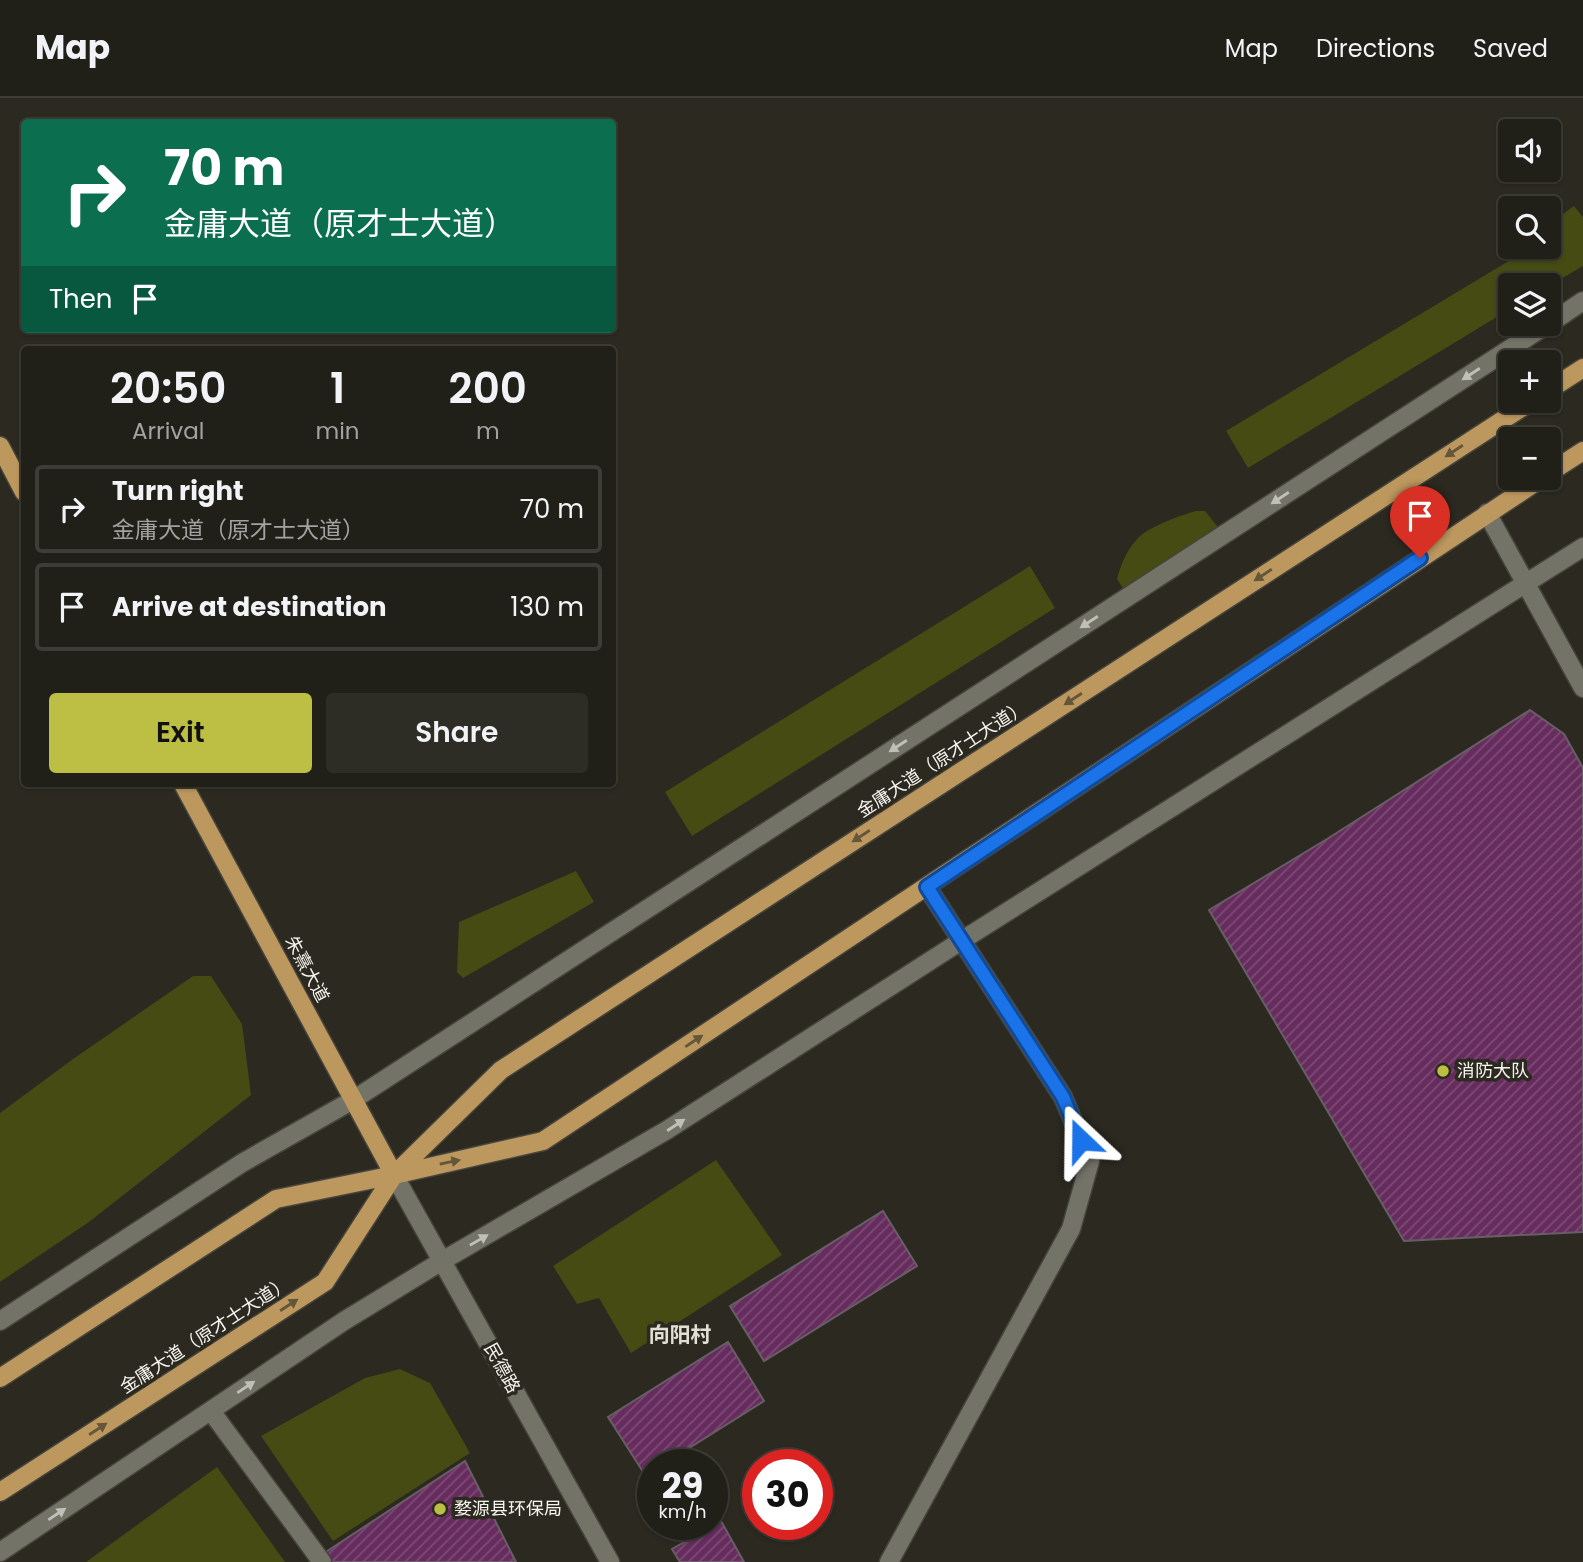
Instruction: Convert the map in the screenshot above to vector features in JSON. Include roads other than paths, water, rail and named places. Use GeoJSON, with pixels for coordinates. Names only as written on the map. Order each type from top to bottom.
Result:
{"type":"FeatureCollection","features":[{"type":"Feature","properties":{"kind":"main road"},"geometry":{"type":"LineString","coordinates":[[1561,382],[1583,368]]}},
{"type":"Feature","properties":{"kind":"main road","name":"金庸大道（原才士大道）"},"geometry":{"type":"LineString","coordinates":[[0,1492],[325,1282],[394,1175],[501,1070],[1514,413]]}},
{"type":"Feature","properties":{"kind":"main road"},"geometry":{"type":"LineString","coordinates":[[1561,465],[1583,451]]}},
{"type":"Feature","properties":{"kind":"main road"},"geometry":{"type":"LineString","coordinates":[[1,452],[21,487]]}},
{"type":"Feature","properties":{"kind":"main road"},"geometry":{"type":"LineString","coordinates":[[0,1378],[276,1199],[543,1142],[1523,490]]}},
{"type":"Feature","properties":{"kind":"main road","name":"朱熹大道"},"geometry":{"type":"LineString","coordinates":[[185,787],[394,1175]]}},
{"type":"Feature","properties":{"kind":"street"},"geometry":{"type":"LineString","coordinates":[[1561,316],[1583,301]]}},
{"type":"Feature","properties":{"kind":"street"},"geometry":{"type":"LineString","coordinates":[[0,1321],[242,1163],[354,1100],[1531,336]]}},
{"type":"Feature","properties":{"kind":"street"},"geometry":{"type":"LineString","coordinates":[[1487,513],[1583,688]]}},
{"type":"Feature","properties":{"kind":"street"},"geometry":{"type":"LineString","coordinates":[[0,1552],[344,1321],[667,1130],[1583,547]]}},
{"type":"Feature","properties":{"kind":"street"},"geometry":{"type":"LineString","coordinates":[[889,1562],[1071,1229],[1090,1161],[1063,1097],[927,887]]}},
{"type":"Feature","properties":{"kind":"street","name":"民德路"},"geometry":{"type":"LineString","coordinates":[[394,1175],[610,1562]]}},
{"type":"Feature","properties":{"kind":"street"},"geometry":{"type":"LineString","coordinates":[[211,1411],[322,1562]]}},
{"type":"Feature","properties":{"kind":"place","name":"消防大队"},"geometry":{"type":"Point","coordinates":[1443,1071]}},
{"type":"Feature","properties":{"kind":"place","name":"婺源县环保局"},"geometry":{"type":"Point","coordinates":[440,1509]}},
{"type":"Feature","properties":{"kind":"district","name":"向阳村"},"geometry":{"type":"Point","coordinates":[680,1335]}}]}
